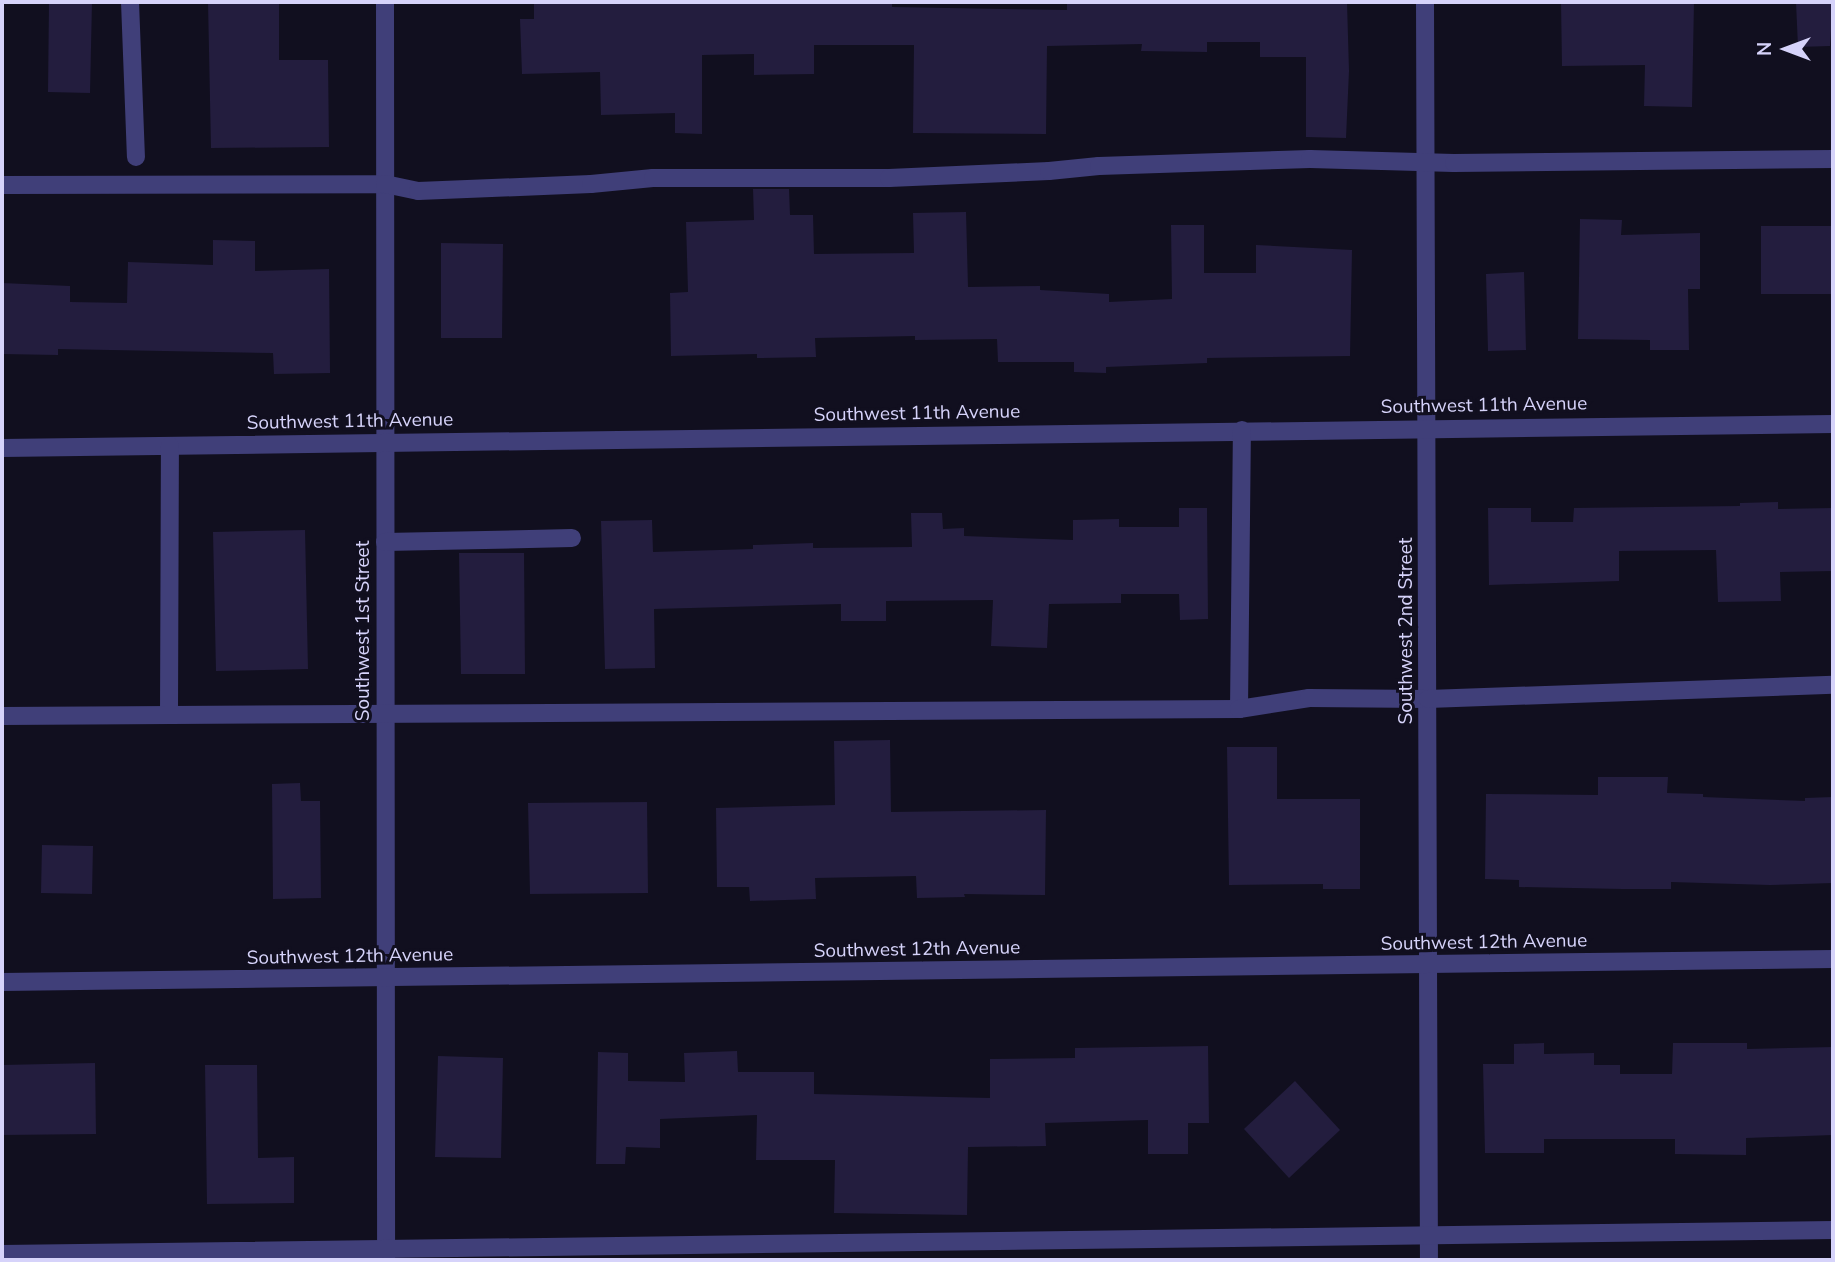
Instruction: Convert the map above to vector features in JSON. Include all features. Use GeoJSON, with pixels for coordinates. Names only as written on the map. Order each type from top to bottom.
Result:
{"type":"FeatureCollection","features":[{"type":"Feature","properties":{"kind":"street"},"geometry":{"type":"LineString","coordinates":[[130,2],[136,158]]}},
{"type":"Feature","properties":{"kind":"street","name":"Southwest 1st Street"},"geometry":{"type":"LineString","coordinates":[[385,2],[386,1254]]}},
{"type":"Feature","properties":{"kind":"street","name":"Southwest 2nd Street"},"geometry":{"type":"LineString","coordinates":[[1425,2],[1429,1260]]}},
{"type":"Feature","properties":{"kind":"street"},"geometry":{"type":"LineString","coordinates":[[2,185],[385,184],[418,191],[591,184],[653,178],[889,178],[1310,159],[1426,163],[1833,159]]}},
{"type":"Feature","properties":{"kind":"street","name":"Southwest 11th Avenue"},"geometry":{"type":"LineString","coordinates":[[2,448],[1833,424]]}},
{"type":"Feature","properties":{"kind":"street"},"geometry":{"type":"LineString","coordinates":[[1239,709],[1242,430]]}},
{"type":"Feature","properties":{"kind":"street"},"geometry":{"type":"LineString","coordinates":[[169,714],[170,446]]}},
{"type":"Feature","properties":{"kind":"street"},"geometry":{"type":"LineString","coordinates":[[385,542],[572,538]]}},
{"type":"Feature","properties":{"kind":"street"},"geometry":{"type":"LineString","coordinates":[[2,716],[1239,709],[1309,698],[1428,699],[1833,685]]}},
{"type":"Feature","properties":{"kind":"street","name":"Southwest 12th Avenue"},"geometry":{"type":"LineString","coordinates":[[2,982],[1833,959]]}},
{"type":"Feature","properties":{"kind":"street"},"geometry":{"type":"LineString","coordinates":[[2,1254],[386,1254],[1833,1230]]}},
{"type":"Feature","properties":{"kind":"building"},"geometry":{"type":"Polygon","coordinates":[[[49,2],[92,2],[90,93],[48,92],[49,2]]]}},
{"type":"Feature","properties":{"kind":"building"},"geometry":{"type":"Polygon","coordinates":[[[208,2],[279,2],[279,60],[328,60],[329,147],[211,148],[208,2]]]}},
{"type":"Feature","properties":{"kind":"building"},"geometry":{"type":"Polygon","coordinates":[[[534,2],[892,2],[892,7],[1067,10],[1067,2],[1347,2],[1349,71],[1346,138],[1306,137],[1306,57],[1260,57],[1260,42],[1207,42],[1207,52],[1141,51],[1142,44],[1047,46],[1046,134],[913,133],[914,45],[814,45],[814,74],[754,75],[754,54],[702,55],[702,134],[675,133],[675,113],[601,115],[600,72],[522,74],[520,19],[534,19],[534,2]]]}},
{"type":"Feature","properties":{"kind":"building"},"geometry":{"type":"Polygon","coordinates":[[[1561,2],[1694,2],[1692,107],[1644,106],[1645,65],[1562,66],[1561,2]]]}},
{"type":"Feature","properties":{"kind":"building"},"geometry":{"type":"Polygon","coordinates":[[[1796,2],[1833,2],[1830,46],[1798,47],[1796,2]]]}},
{"type":"Feature","properties":{"kind":"building"},"geometry":{"type":"Polygon","coordinates":[[[753,189],[789,189],[790,215],[813,215],[814,254],[914,253],[913,213],[966,212],[968,287],[1040,286],[1040,290],[1109,294],[1109,302],[1172,299],[1171,225],[1204,225],[1204,273],[1256,273],[1256,245],[1352,250],[1350,356],[1207,358],[1207,363],[1106,367],[1106,373],[1074,372],[1074,362],[998,362],[997,339],[915,340],[915,336],[815,338],[816,357],[757,358],[757,354],[671,356],[670,293],[688,292],[686,222],[754,220],[753,189]]]}},
{"type":"Feature","properties":{"kind":"building"},"geometry":{"type":"Polygon","coordinates":[[[1580,219],[1622,220],[1621,235],[1700,233],[1700,289],[1688,289],[1689,350],[1650,350],[1650,340],[1578,339],[1580,219]]]}},
{"type":"Feature","properties":{"kind":"building"},"geometry":{"type":"Polygon","coordinates":[[[1761,226],[1833,226],[1833,294],[1761,294],[1761,226]]]}},
{"type":"Feature","properties":{"kind":"building"},"geometry":{"type":"Polygon","coordinates":[[[213,240],[255,241],[255,271],[329,269],[330,373],[274,374],[273,353],[58,349],[58,355],[2,354],[2,283],[70,286],[70,302],[127,303],[128,262],[213,265],[213,240]]]}},
{"type":"Feature","properties":{"kind":"building"},"geometry":{"type":"Polygon","coordinates":[[[441,243],[503,244],[502,338],[441,338],[441,243]]]}},
{"type":"Feature","properties":{"kind":"building"},"geometry":{"type":"Polygon","coordinates":[[[1524,272],[1526,350],[1488,351],[1486,274],[1524,272]]]}},
{"type":"Feature","properties":{"kind":"building"},"geometry":{"type":"Polygon","coordinates":[[[1778,502],[1778,509],[1833,508],[1833,571],[1780,572],[1781,601],[1718,602],[1716,550],[1619,551],[1619,581],[1489,585],[1488,508],[1531,508],[1531,522],[1573,522],[1574,508],[1740,506],[1740,503],[1778,502]]]}},
{"type":"Feature","properties":{"kind":"building"},"geometry":{"type":"Polygon","coordinates":[[[1179,508],[1207,508],[1208,619],[1180,620],[1179,594],[1121,594],[1121,603],[1049,604],[1047,648],[991,646],[993,600],[886,601],[886,621],[841,621],[841,604],[654,609],[655,668],[605,669],[601,521],[652,520],[653,552],[753,549],[753,545],[813,543],[813,548],[912,547],[911,513],[942,513],[943,529],[964,528],[964,536],[1073,540],[1073,520],[1119,519],[1119,527],[1179,527],[1179,508]]]}},
{"type":"Feature","properties":{"kind":"building"},"geometry":{"type":"Polygon","coordinates":[[[305,530],[308,669],[216,671],[213,532],[305,530]]]}},
{"type":"Feature","properties":{"kind":"building"},"geometry":{"type":"Polygon","coordinates":[[[459,553],[524,553],[525,674],[461,674],[459,553]]]}},
{"type":"Feature","properties":{"kind":"building"},"geometry":{"type":"Polygon","coordinates":[[[890,740],[891,812],[1046,810],[1045,895],[964,894],[965,897],[917,898],[916,876],[815,878],[816,899],[750,901],[749,887],[717,887],[716,808],[835,805],[834,741],[890,740]]]}},
{"type":"Feature","properties":{"kind":"building"},"geometry":{"type":"Polygon","coordinates":[[[1227,747],[1277,747],[1277,799],[1360,799],[1360,889],[1323,889],[1323,884],[1229,885],[1227,747]]]}},
{"type":"Feature","properties":{"kind":"building"},"geometry":{"type":"Polygon","coordinates":[[[1598,777],[1668,777],[1667,793],[1703,794],[1703,797],[1805,801],[1805,798],[1833,797],[1833,883],[1770,885],[1671,882],[1671,889],[1623,889],[1519,887],[1519,880],[1485,879],[1486,794],[1598,795],[1598,777]]]}},
{"type":"Feature","properties":{"kind":"building"},"geometry":{"type":"Polygon","coordinates":[[[300,783],[301,801],[320,801],[321,898],[273,899],[272,784],[300,783]]]}},
{"type":"Feature","properties":{"kind":"building"},"geometry":{"type":"Polygon","coordinates":[[[647,802],[648,893],[530,894],[528,803],[647,802]]]}},
{"type":"Feature","properties":{"kind":"building"},"geometry":{"type":"Polygon","coordinates":[[[42,845],[93,846],[92,894],[41,893],[42,845]]]}},
{"type":"Feature","properties":{"kind":"building"},"geometry":{"type":"Polygon","coordinates":[[[1544,1043],[1544,1054],[1594,1053],[1594,1065],[1620,1065],[1620,1074],[1672,1074],[1673,1043],[1747,1043],[1747,1049],[1833,1047],[1833,1135],[1746,1138],[1746,1155],[1675,1154],[1675,1139],[1544,1139],[1544,1153],[1485,1153],[1483,1064],[1514,1064],[1514,1044],[1544,1043]]]}},
{"type":"Feature","properties":{"kind":"building"},"geometry":{"type":"Polygon","coordinates":[[[1208,1046],[1209,1123],[1188,1123],[1188,1154],[1148,1154],[1148,1120],[1045,1123],[1046,1146],[968,1147],[967,1215],[834,1213],[835,1160],[756,1160],[757,1115],[660,1119],[660,1148],[626,1147],[625,1164],[596,1164],[598,1052],[628,1053],[628,1081],[685,1082],[684,1053],[737,1051],[738,1072],[814,1072],[814,1094],[990,1098],[990,1059],[1075,1058],[1075,1048],[1208,1046]]]}},
{"type":"Feature","properties":{"kind":"building"},"geometry":{"type":"Polygon","coordinates":[[[438,1056],[503,1058],[501,1158],[435,1157],[438,1056]]]}},
{"type":"Feature","properties":{"kind":"building"},"geometry":{"type":"Polygon","coordinates":[[[95,1063],[96,1134],[2,1135],[2,1065],[95,1063]]]}},
{"type":"Feature","properties":{"kind":"building"},"geometry":{"type":"Polygon","coordinates":[[[205,1065],[257,1065],[258,1158],[294,1157],[294,1203],[207,1204],[205,1065]]]}},
{"type":"Feature","properties":{"kind":"building"},"geometry":{"type":"Polygon","coordinates":[[[1295,1081],[1340,1130],[1289,1178],[1244,1129],[1295,1081]]]}}]}
